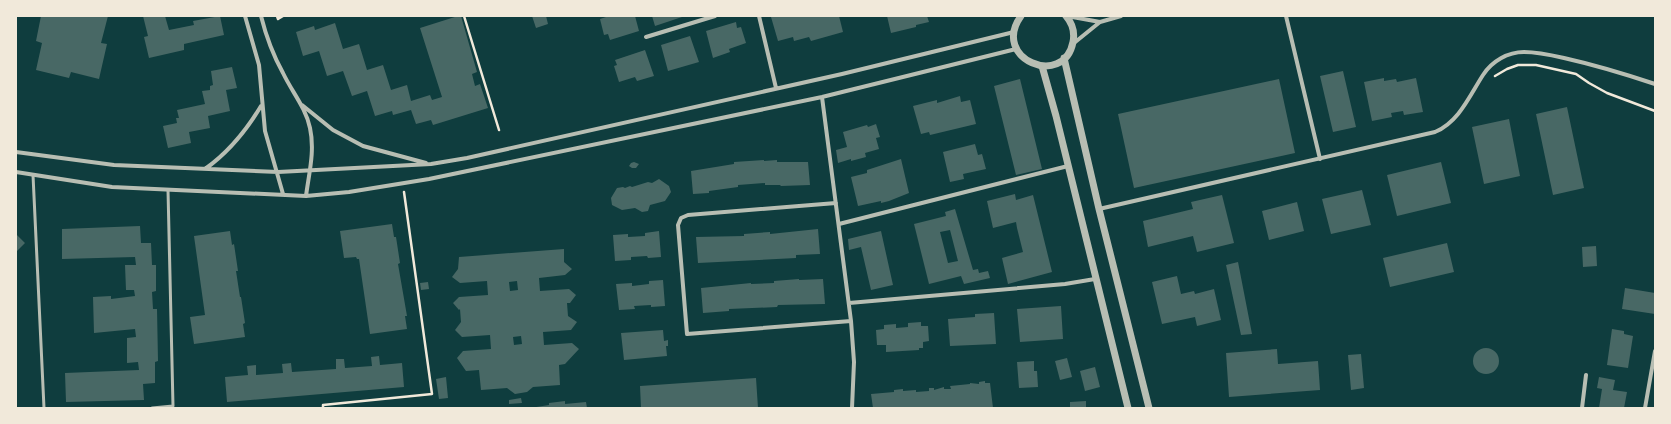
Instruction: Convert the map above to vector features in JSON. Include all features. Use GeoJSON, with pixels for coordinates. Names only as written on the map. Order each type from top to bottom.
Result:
{"type":"FeatureCollection","features":[{"type":"Feature","properties":{"kind":"street"},"geometry":{"type":"LineString","coordinates":[[245,16],[254,42],[259,65],[265,131],[273,161],[278,172],[283,194]]}},
{"type":"Feature","properties":{"kind":"street"},"geometry":{"type":"LineString","coordinates":[[261,16],[267,39],[283,74],[300,104],[310,128],[313,153],[306,196]]}},
{"type":"Feature","properties":{"kind":"street"},"geometry":{"type":"LineString","coordinates":[[646,37],[715,16]]}},
{"type":"Feature","properties":{"kind":"street"},"geometry":{"type":"LineString","coordinates":[[759,16],[776,88]]}},
{"type":"Feature","properties":{"kind":"street"},"geometry":{"type":"LineString","coordinates":[[1021,16],[1016,24],[1014,32],[1016,49],[1027,61],[1042,66],[1054,64],[1064,58],[1072,44],[1100,22],[1121,16]]}},
{"type":"Feature","properties":{"kind":"street"},"geometry":{"type":"LineString","coordinates":[[1066,16],[1100,22]]}},
{"type":"Feature","properties":{"kind":"street"},"geometry":{"type":"LineString","coordinates":[[1066,16],[1073,31],[1072,44]]}},
{"type":"Feature","properties":{"kind":"street"},"geometry":{"type":"LineString","coordinates":[[1286,16],[1320,159]]}},
{"type":"Feature","properties":{"kind":"street"},"geometry":{"type":"LineString","coordinates":[[16,152],[114,165],[278,172],[431,164],[486,154],[1014,32]]}},
{"type":"Feature","properties":{"kind":"street"},"geometry":{"type":"LineString","coordinates":[[16,172],[112,187],[306,196],[349,192],[403,184],[822,97],[1016,49]]}},
{"type":"Feature","properties":{"kind":"street"},"geometry":{"type":"LineString","coordinates":[[1099,208],[1435,132],[1443,129],[1455,117],[1492,64],[1515,53],[1524,52],[1548,54],[1655,84]]}},
{"type":"Feature","properties":{"kind":"street"},"geometry":{"type":"LineString","coordinates":[[1064,58],[1099,208],[1149,408]]}},
{"type":"Feature","properties":{"kind":"street"},"geometry":{"type":"LineString","coordinates":[[1042,66],[1128,408]]}},
{"type":"Feature","properties":{"kind":"street"},"geometry":{"type":"LineString","coordinates":[[822,97],[851,321],[854,362],[852,408]]}},
{"type":"Feature","properties":{"kind":"street"},"geometry":{"type":"LineString","coordinates":[[300,104],[333,130],[363,146],[431,164]]}},
{"type":"Feature","properties":{"kind":"street"},"geometry":{"type":"LineString","coordinates":[[205,169],[221,158],[246,130],[262,106]]}},
{"type":"Feature","properties":{"kind":"street"},"geometry":{"type":"LineString","coordinates":[[839,224],[1068,166]]}},
{"type":"Feature","properties":{"kind":"street"},"geometry":{"type":"LineString","coordinates":[[836,203],[688,215],[681,218],[678,225],[687,334],[851,321]]}},
{"type":"Feature","properties":{"kind":"street"},"geometry":{"type":"LineString","coordinates":[[849,303],[1065,284],[1095,279]]}},
{"type":"Feature","properties":{"kind":"street"},"geometry":{"type":"LineString","coordinates":[[1645,408],[1655,351]]}},
{"type":"Feature","properties":{"kind":"street"},"geometry":{"type":"LineString","coordinates":[[1582,408],[1586,375]]}},
{"type":"Feature","properties":{"kind":"lane"},"geometry":{"type":"LineString","coordinates":[[34,175],[44,408]]}},
{"type":"Feature","properties":{"kind":"lane"},"geometry":{"type":"LineString","coordinates":[[152,408],[174,407],[168,190]]}},
{"type":"Feature","properties":{"kind":"path"},"geometry":{"type":"LineString","coordinates":[[277,16],[278,19],[283,16]]}},
{"type":"Feature","properties":{"kind":"path"},"geometry":{"type":"LineString","coordinates":[[464,16],[499,130]]}},
{"type":"Feature","properties":{"kind":"path"},"geometry":{"type":"LineString","coordinates":[[1493,78],[1507,69],[1518,65],[1536,65],[1576,74],[1607,93],[1655,111]]}},
{"type":"Feature","properties":{"kind":"path"},"geometry":{"type":"LineString","coordinates":[[323,408],[323,405],[432,394],[403,184]]}},
{"type":"Feature","properties":{"kind":"building"},"geometry":{"type":"Polygon","coordinates":[[[41,16],[108,16],[101,43],[107,44],[99,79],[71,72],[69,78],[36,70],[42,43],[36,41],[41,16]]]}},
{"type":"Feature","properties":{"kind":"building"},"geometry":{"type":"Polygon","coordinates":[[[143,16],[165,16],[169,30],[194,25],[193,21],[220,16],[224,35],[184,44],[184,50],[149,58],[144,37],[148,36],[143,16]]]}},
{"type":"Feature","properties":{"kind":"building"},"geometry":{"type":"Polygon","coordinates":[[[461,16],[477,72],[472,74],[475,86],[480,84],[488,108],[433,125],[431,120],[416,124],[411,110],[393,115],[392,111],[375,116],[367,91],[352,96],[343,71],[327,76],[319,51],[303,56],[296,32],[314,26],[315,30],[335,23],[343,49],[359,44],[367,70],[383,65],[391,90],[407,85],[411,101],[430,95],[432,100],[442,97],[420,28],[461,16]]]}},
{"type":"Feature","properties":{"kind":"building"},"geometry":{"type":"Polygon","coordinates":[[[532,16],[546,16],[548,24],[536,28],[532,16]]]}},
{"type":"Feature","properties":{"kind":"building"},"geometry":{"type":"Polygon","coordinates":[[[609,16],[635,16],[639,31],[610,40],[608,34],[604,35],[600,19],[609,16]]]}},
{"type":"Feature","properties":{"kind":"building"},"geometry":{"type":"Polygon","coordinates":[[[652,16],[685,16],[655,26],[652,16]]]}},
{"type":"Feature","properties":{"kind":"building"},"geometry":{"type":"Polygon","coordinates":[[[839,16],[843,32],[811,41],[809,37],[794,41],[793,37],[778,41],[771,17],[839,16]]]}},
{"type":"Feature","properties":{"kind":"building"},"geometry":{"type":"Polygon","coordinates":[[[887,16],[927,16],[929,22],[891,33],[887,16]]]}},
{"type":"Feature","properties":{"kind":"building"},"geometry":{"type":"Polygon","coordinates":[[[736,22],[737,28],[741,27],[746,43],[729,49],[730,52],[713,58],[706,31],[736,22]]]}},
{"type":"Feature","properties":{"kind":"building"},"geometry":{"type":"Polygon","coordinates":[[[690,36],[699,62],[668,71],[661,45],[690,36]]]}},
{"type":"Feature","properties":{"kind":"building"},"geometry":{"type":"Polygon","coordinates":[[[645,50],[654,76],[637,81],[635,77],[619,82],[614,66],[617,65],[615,60],[645,50]]]}},
{"type":"Feature","properties":{"kind":"building"},"geometry":{"type":"Polygon","coordinates":[[[232,67],[237,88],[226,90],[230,111],[208,116],[210,128],[189,132],[191,143],[168,148],[163,126],[177,123],[176,118],[179,118],[177,110],[205,104],[202,91],[210,90],[210,86],[213,85],[211,71],[232,67]]]}},
{"type":"Feature","properties":{"kind":"building"},"geometry":{"type":"Polygon","coordinates":[[[1343,71],[1356,127],[1333,132],[1320,76],[1343,71]]]}},
{"type":"Feature","properties":{"kind":"building"},"geometry":{"type":"Polygon","coordinates":[[[1384,78],[1384,81],[1396,79],[1397,82],[1416,78],[1423,112],[1404,115],[1403,111],[1391,113],[1392,117],[1372,121],[1364,82],[1384,78]]]}},
{"type":"Feature","properties":{"kind":"building"},"geometry":{"type":"Polygon","coordinates":[[[1020,79],[1042,169],[1016,175],[994,86],[1020,79]]]}},
{"type":"Feature","properties":{"kind":"building"},"geometry":{"type":"Polygon","coordinates":[[[1279,79],[1295,153],[1134,188],[1118,114],[1279,79]]]}},
{"type":"Feature","properties":{"kind":"building"},"geometry":{"type":"Polygon","coordinates":[[[960,96],[961,102],[970,100],[976,124],[930,135],[929,132],[921,134],[913,106],[937,100],[937,103],[960,96]]]}},
{"type":"Feature","properties":{"kind":"building"},"geometry":{"type":"Polygon","coordinates":[[[1567,107],[1584,188],[1553,195],[1536,114],[1567,107]]]}},
{"type":"Feature","properties":{"kind":"building"},"geometry":{"type":"Polygon","coordinates":[[[1509,119],[1520,176],[1484,184],[1472,127],[1509,119]]]}},
{"type":"Feature","properties":{"kind":"building"},"geometry":{"type":"Polygon","coordinates":[[[876,124],[880,137],[876,138],[879,149],[865,153],[866,157],[838,163],[836,150],[847,147],[843,132],[876,124]]]}},
{"type":"Feature","properties":{"kind":"building"},"geometry":{"type":"Polygon","coordinates":[[[975,144],[978,155],[982,154],[986,169],[963,174],[964,179],[950,182],[943,152],[975,144]]]}},
{"type":"Feature","properties":{"kind":"building"},"geometry":{"type":"Polygon","coordinates":[[[901,159],[909,193],[889,201],[881,203],[881,201],[858,206],[851,177],[867,173],[867,170],[901,159]]]}},
{"type":"Feature","properties":{"kind":"building"},"geometry":{"type":"Polygon","coordinates":[[[777,160],[777,162],[808,162],[810,185],[781,186],[765,185],[765,183],[738,185],[738,187],[709,191],[709,193],[693,194],[691,171],[734,164],[734,162],[777,160]]]}},
{"type":"Feature","properties":{"kind":"building"},"geometry":{"type":"Polygon","coordinates":[[[634,162],[639,164],[636,168],[629,166],[631,163],[634,162]]]}},
{"type":"Feature","properties":{"kind":"building"},"geometry":{"type":"Polygon","coordinates":[[[1441,162],[1451,203],[1397,216],[1387,175],[1441,162]]]}},
{"type":"Feature","properties":{"kind":"building"},"geometry":{"type":"Polygon","coordinates":[[[659,179],[669,186],[671,192],[665,201],[650,205],[648,211],[642,212],[635,208],[622,210],[612,205],[611,198],[617,188],[632,187],[648,182],[652,183],[659,179]]]}},
{"type":"Feature","properties":{"kind":"building"},"geometry":{"type":"Polygon","coordinates":[[[1362,190],[1371,225],[1331,234],[1322,199],[1362,190]]]}},
{"type":"Feature","properties":{"kind":"building"},"geometry":{"type":"Polygon","coordinates":[[[1015,194],[1016,200],[1033,195],[1052,272],[1008,284],[1002,258],[1023,252],[1016,222],[993,228],[987,201],[1015,194]]]}},
{"type":"Feature","properties":{"kind":"building"},"geometry":{"type":"Polygon","coordinates":[[[1222,195],[1234,243],[1197,252],[1193,236],[1148,247],[1143,221],[1193,209],[1191,202],[1222,195]]]}},
{"type":"Feature","properties":{"kind":"building"},"geometry":{"type":"Polygon","coordinates":[[[1297,202],[1304,231],[1269,240],[1262,211],[1297,202]]]}},
{"type":"Feature","properties":{"kind":"building"},"geometry":{"type":"Polygon","coordinates":[[[955,209],[973,270],[978,269],[979,273],[988,271],[990,278],[964,284],[961,276],[929,284],[914,224],[946,216],[945,212],[955,209]],[[950,230],[940,232],[948,263],[958,261],[950,230]]]}},
{"type":"Feature","properties":{"kind":"building"},"geometry":{"type":"Polygon","coordinates":[[[392,224],[394,237],[396,237],[400,263],[398,264],[407,316],[405,316],[407,329],[370,334],[359,259],[356,257],[344,258],[340,231],[392,224]]]}},
{"type":"Feature","properties":{"kind":"building"},"geometry":{"type":"Polygon","coordinates":[[[140,226],[141,243],[151,243],[152,265],[156,265],[156,291],[152,292],[153,309],[157,309],[158,361],[155,362],[155,383],[143,384],[144,400],[66,402],[65,373],[139,370],[138,362],[127,363],[127,338],[136,337],[135,329],[94,333],[93,297],[111,296],[111,299],[135,296],[134,290],[126,290],[125,265],[136,265],[135,257],[62,259],[62,229],[140,226]]]}},
{"type":"Feature","properties":{"kind":"building"},"geometry":{"type":"Polygon","coordinates":[[[818,229],[820,254],[796,255],[796,258],[698,263],[696,237],[744,236],[744,234],[770,232],[770,234],[818,229]]]}},
{"type":"Feature","properties":{"kind":"building"},"geometry":{"type":"Polygon","coordinates":[[[230,231],[232,245],[234,244],[238,271],[236,271],[245,323],[243,324],[245,337],[194,344],[190,317],[205,315],[194,236],[230,231]]]}},
{"type":"Feature","properties":{"kind":"building"},"geometry":{"type":"Polygon","coordinates":[[[659,231],[661,257],[631,257],[631,260],[615,261],[613,235],[628,234],[628,237],[645,236],[645,233],[659,231]]]}},
{"type":"Feature","properties":{"kind":"building"},"geometry":{"type":"Polygon","coordinates":[[[881,231],[893,285],[871,290],[861,247],[849,250],[848,239],[881,231]]]}},
{"type":"Feature","properties":{"kind":"building"},"geometry":{"type":"Polygon","coordinates":[[[16,234],[25,243],[16,252],[16,234]]]}},
{"type":"Feature","properties":{"kind":"building"},"geometry":{"type":"Polygon","coordinates":[[[1447,243],[1454,272],[1390,287],[1383,258],[1447,243]]]}},
{"type":"Feature","properties":{"kind":"building"},"geometry":{"type":"Polygon","coordinates":[[[1596,246],[1597,266],[1583,267],[1582,247],[1596,246]]]}},
{"type":"Feature","properties":{"kind":"building"},"geometry":{"type":"Polygon","coordinates":[[[564,249],[564,262],[572,269],[565,275],[539,278],[540,291],[569,289],[576,295],[570,303],[567,303],[568,316],[577,322],[571,330],[543,332],[544,345],[572,343],[579,349],[565,364],[559,365],[560,385],[533,387],[527,392],[515,394],[507,388],[481,390],[479,370],[466,371],[457,358],[463,351],[491,349],[490,335],[462,337],[455,330],[461,322],[460,309],[459,310],[453,303],[459,297],[488,295],[487,281],[460,283],[452,277],[458,269],[459,257],[564,249]],[[517,281],[509,282],[510,291],[518,290],[517,281]],[[521,336],[513,337],[514,345],[522,344],[521,336]]]}},
{"type":"Feature","properties":{"kind":"building"},"geometry":{"type":"Polygon","coordinates":[[[1238,262],[1252,334],[1241,335],[1226,265],[1238,262]]]}},
{"type":"Feature","properties":{"kind":"building"},"geometry":{"type":"Polygon","coordinates":[[[1177,276],[1181,294],[1194,291],[1195,294],[1214,289],[1221,320],[1197,326],[1195,317],[1162,324],[1152,282],[1177,276]]]}},
{"type":"Feature","properties":{"kind":"building"},"geometry":{"type":"Polygon","coordinates":[[[823,279],[825,304],[778,305],[777,307],[729,309],[729,311],[703,313],[701,288],[751,283],[774,283],[774,281],[823,279]]]}},
{"type":"Feature","properties":{"kind":"building"},"geometry":{"type":"Polygon","coordinates":[[[663,280],[665,306],[634,306],[635,309],[619,310],[616,284],[632,283],[632,286],[649,284],[649,281],[663,280]]]}},
{"type":"Feature","properties":{"kind":"building"},"geometry":{"type":"Polygon","coordinates":[[[428,282],[429,289],[421,290],[420,283],[428,282]]]}},
{"type":"Feature","properties":{"kind":"building"},"geometry":{"type":"Polygon","coordinates":[[[1625,288],[1655,293],[1655,314],[1622,309],[1625,288]]]}},
{"type":"Feature","properties":{"kind":"building"},"geometry":{"type":"Polygon","coordinates":[[[1061,306],[1063,339],[1020,342],[1017,309],[1061,306]]]}},
{"type":"Feature","properties":{"kind":"building"},"geometry":{"type":"Polygon","coordinates":[[[994,313],[996,344],[950,346],[948,319],[975,317],[975,314],[994,313]]]}},
{"type":"Feature","properties":{"kind":"building"},"geometry":{"type":"Polygon","coordinates":[[[921,322],[921,326],[928,326],[929,341],[923,342],[923,348],[919,348],[919,350],[886,352],[886,345],[877,345],[876,330],[884,329],[884,325],[896,324],[896,328],[908,327],[908,323],[921,322]]]}},
{"type":"Feature","properties":{"kind":"building"},"geometry":{"type":"Polygon","coordinates":[[[1612,329],[1624,331],[1624,334],[1633,336],[1628,368],[1607,365],[1612,329]]]}},
{"type":"Feature","properties":{"kind":"building"},"geometry":{"type":"Polygon","coordinates":[[[663,330],[664,341],[668,340],[668,346],[666,346],[667,356],[624,360],[621,333],[663,330]]]}},
{"type":"Feature","properties":{"kind":"building"},"geometry":{"type":"Polygon","coordinates":[[[1486,348],[1495,352],[1499,361],[1495,370],[1486,374],[1477,370],[1473,361],[1477,352],[1486,348]]]}},
{"type":"Feature","properties":{"kind":"building"},"geometry":{"type":"Polygon","coordinates":[[[1277,349],[1278,364],[1318,361],[1320,390],[1229,397],[1226,353],[1277,349]]]}},
{"type":"Feature","properties":{"kind":"building"},"geometry":{"type":"Polygon","coordinates":[[[1361,354],[1364,388],[1351,390],[1348,355],[1361,354]]]}},
{"type":"Feature","properties":{"kind":"building"},"geometry":{"type":"Polygon","coordinates":[[[379,356],[380,365],[402,363],[404,387],[227,402],[225,377],[248,375],[247,366],[256,365],[256,375],[283,373],[282,364],[291,363],[292,372],[336,369],[336,359],[344,359],[345,368],[372,366],[371,357],[379,356]]]}},
{"type":"Feature","properties":{"kind":"building"},"geometry":{"type":"Polygon","coordinates":[[[1067,358],[1072,377],[1060,380],[1055,361],[1067,358]]]}},
{"type":"Feature","properties":{"kind":"building"},"geometry":{"type":"Polygon","coordinates":[[[1034,361],[1034,371],[1037,371],[1038,387],[1019,388],[1017,362],[1034,361]]]}},
{"type":"Feature","properties":{"kind":"building"},"geometry":{"type":"Polygon","coordinates":[[[1095,367],[1100,387],[1085,391],[1080,371],[1095,367]]]}},
{"type":"Feature","properties":{"kind":"building"},"geometry":{"type":"Polygon","coordinates":[[[446,377],[448,398],[439,399],[436,379],[446,377]]]}},
{"type":"Feature","properties":{"kind":"building"},"geometry":{"type":"Polygon","coordinates":[[[1599,377],[1615,380],[1613,390],[1627,392],[1624,408],[1599,408],[1602,389],[1597,388],[1599,377]]]}},
{"type":"Feature","properties":{"kind":"building"},"geometry":{"type":"Polygon","coordinates":[[[756,378],[758,408],[641,408],[640,386],[756,378]]]}},
{"type":"Feature","properties":{"kind":"building"},"geometry":{"type":"Polygon","coordinates":[[[985,381],[985,383],[990,383],[993,408],[873,408],[871,394],[894,392],[894,390],[903,389],[903,391],[916,390],[916,392],[929,391],[929,388],[934,388],[934,390],[944,387],[944,389],[951,389],[950,386],[970,383],[979,384],[979,382],[985,381]]]}},
{"type":"Feature","properties":{"kind":"building"},"geometry":{"type":"Polygon","coordinates":[[[521,398],[522,403],[509,404],[509,400],[521,398]]]}},
{"type":"Feature","properties":{"kind":"building"},"geometry":{"type":"Polygon","coordinates":[[[565,401],[565,404],[586,402],[587,408],[530,408],[549,405],[549,403],[565,401]]]}},
{"type":"Feature","properties":{"kind":"building"},"geometry":{"type":"Polygon","coordinates":[[[1086,401],[1086,408],[1070,408],[1070,402],[1086,401]]]}}]}
